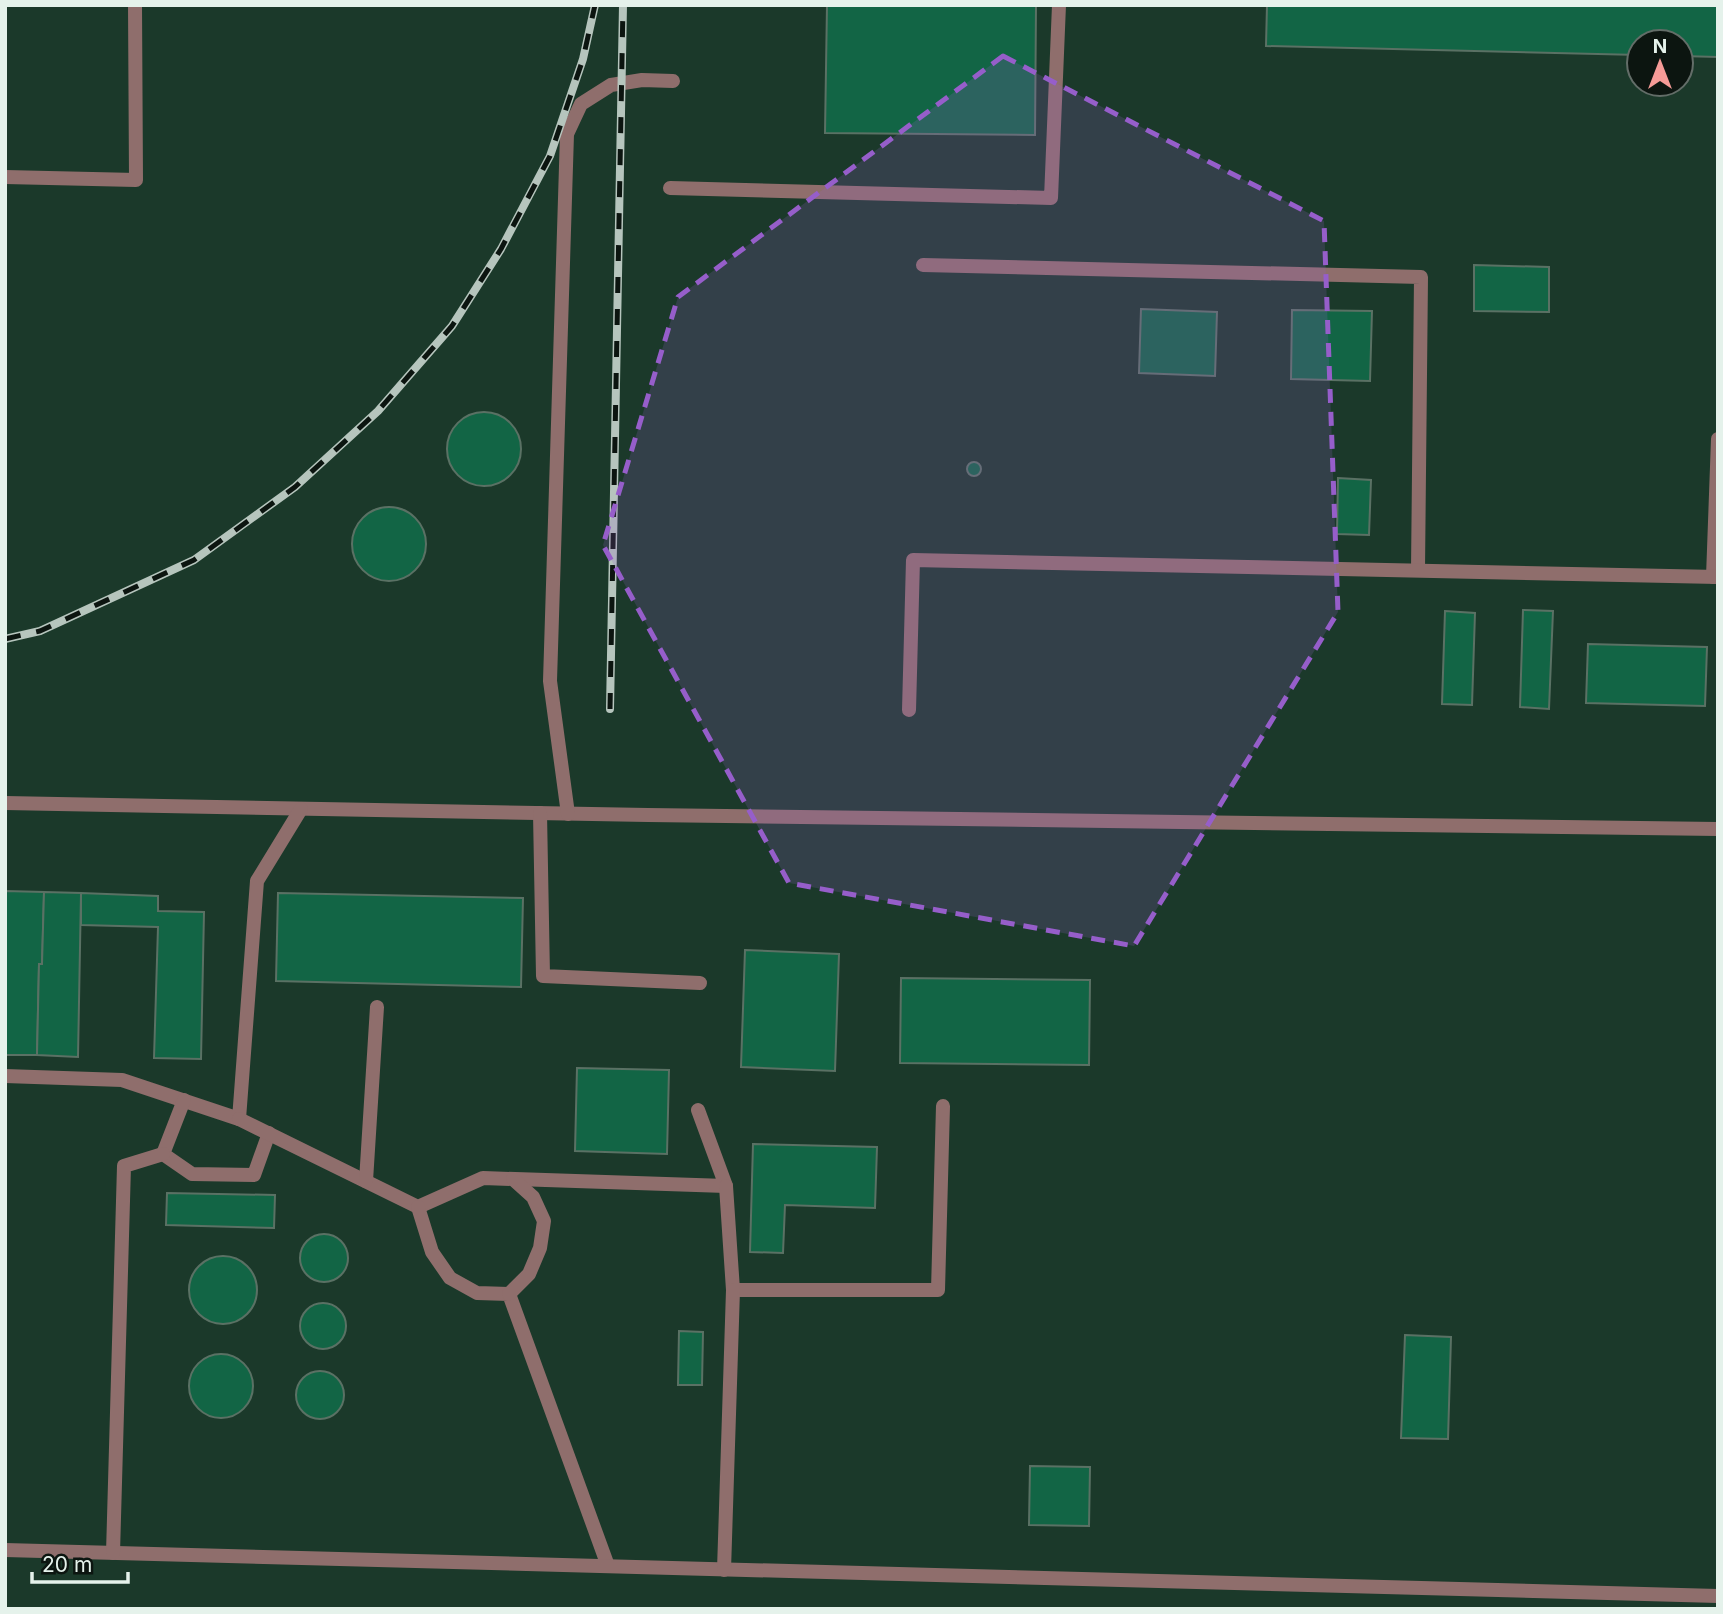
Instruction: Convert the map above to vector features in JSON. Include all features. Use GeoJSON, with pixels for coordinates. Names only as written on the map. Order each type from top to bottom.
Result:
{"type":"FeatureCollection","features":[{"type":"Feature","properties":{"kind":"lane"},"geometry":{"type":"LineString","coordinates":[[5,177],[136,180],[135,5]]}},
{"type":"Feature","properties":{"kind":"lane"},"geometry":{"type":"LineString","coordinates":[[670,188],[1051,198],[1059,5]]}},
{"type":"Feature","properties":{"kind":"lane"},"geometry":{"type":"LineString","coordinates":[[568,814],[550,681],[567,134],[582,104],[611,86],[642,80],[673,81]]}},
{"type":"Feature","properties":{"kind":"lane"},"geometry":{"type":"LineString","coordinates":[[923,265],[1421,277],[1418,570]]}},
{"type":"Feature","properties":{"kind":"lane"},"geometry":{"type":"LineString","coordinates":[[909,710],[913,560],[1716,577],[1718,439]]}},
{"type":"Feature","properties":{"kind":"lane"},"geometry":{"type":"LineString","coordinates":[[5,803],[568,814],[1718,830]]}},
{"type":"Feature","properties":{"kind":"lane"},"geometry":{"type":"LineString","coordinates":[[239,1119],[257,881],[301,809]]}},
{"type":"Feature","properties":{"kind":"lane"},"geometry":{"type":"LineString","coordinates":[[540,813],[543,976],[700,983]]}},
{"type":"Feature","properties":{"kind":"lane"},"geometry":{"type":"LineString","coordinates":[[366,1181],[377,1007]]}},
{"type":"Feature","properties":{"kind":"lane"},"geometry":{"type":"LineString","coordinates":[[5,1076],[122,1080],[239,1119],[418,1207],[432,1252],[450,1278],[477,1293],[509,1294],[528,1274],[540,1248],[544,1220],[533,1197],[513,1179]]}},
{"type":"Feature","properties":{"kind":"lane"},"geometry":{"type":"LineString","coordinates":[[163,1154],[184,1100]]}},
{"type":"Feature","properties":{"kind":"lane"},"geometry":{"type":"LineString","coordinates":[[733,1290],[938,1290],[943,1106]]}},
{"type":"Feature","properties":{"kind":"lane"},"geometry":{"type":"LineString","coordinates":[[698,1110],[726,1186],[733,1290],[724,1570]]}},
{"type":"Feature","properties":{"kind":"lane"},"geometry":{"type":"LineString","coordinates":[[163,1154],[192,1174],[254,1175],[269,1133]]}},
{"type":"Feature","properties":{"kind":"lane"},"geometry":{"type":"LineString","coordinates":[[113,1553],[124,1166],[163,1154]]}},
{"type":"Feature","properties":{"kind":"lane"},"geometry":{"type":"LineString","coordinates":[[418,1207],[482,1178],[726,1186]]}},
{"type":"Feature","properties":{"kind":"lane"},"geometry":{"type":"LineString","coordinates":[[509,1294],[608,1566]]}},
{"type":"Feature","properties":{"kind":"lane"},"geometry":{"type":"LineString","coordinates":[[5,1550],[1718,1596]]}},
{"type":"Feature","properties":{"kind":"highlighted area"},"geometry":{"type":"Polygon","coordinates":[[[1003,56],[1324,221],[1338,612],[1134,946],[789,883],[603,545],[678,297],[1003,56]]]}},
{"type":"Feature","properties":{"kind":"shaded area"},"geometry":{"type":"Polygon","coordinates":[[[5,5],[1718,5],[1718,1609],[5,1609],[5,5]]]}},
{"type":"Feature","properties":{"kind":"building"},"geometry":{"type":"Polygon","coordinates":[[[827,5],[1036,5],[1035,135],[825,133],[827,5]]]}},
{"type":"Feature","properties":{"kind":"building"},"geometry":{"type":"Polygon","coordinates":[[[1267,5],[1718,5],[1718,57],[1695,56],[1695,28],[1625,28],[1625,55],[1266,46],[1267,5]]]}},
{"type":"Feature","properties":{"kind":"building"},"geometry":{"type":"Polygon","coordinates":[[[1474,265],[1549,267],[1549,312],[1474,311],[1474,265]]]}},
{"type":"Feature","properties":{"kind":"building"},"geometry":{"type":"Polygon","coordinates":[[[1141,309],[1217,312],[1215,376],[1139,373],[1141,309]]]}},
{"type":"Feature","properties":{"kind":"building"},"geometry":{"type":"Polygon","coordinates":[[[1292,310],[1372,311],[1370,381],[1291,379],[1292,310]]]}},
{"type":"Feature","properties":{"kind":"building"},"geometry":{"type":"Polygon","coordinates":[[[484,412],[498,415],[510,423],[518,435],[521,449],[518,463],[510,475],[498,483],[484,486],[470,483],[458,475],[450,463],[447,449],[450,435],[458,423],[470,415],[484,412]]]}},
{"type":"Feature","properties":{"kind":"building"},"geometry":{"type":"Polygon","coordinates":[[[974,462],[979,464],[979,474],[974,476],[969,474],[967,469],[969,464],[974,462]]]}},
{"type":"Feature","properties":{"kind":"building"},"geometry":{"type":"Polygon","coordinates":[[[1338,478],[1371,480],[1369,535],[1337,534],[1338,478]]]}},
{"type":"Feature","properties":{"kind":"building"},"geometry":{"type":"Polygon","coordinates":[[[389,507],[403,510],[415,518],[423,530],[426,544],[423,558],[415,570],[403,578],[389,581],[375,578],[363,570],[355,558],[352,544],[355,530],[363,518],[375,510],[389,507]]]}},
{"type":"Feature","properties":{"kind":"building"},"geometry":{"type":"Polygon","coordinates":[[[1523,610],[1553,611],[1549,709],[1520,707],[1523,610]]]}},
{"type":"Feature","properties":{"kind":"building"},"geometry":{"type":"Polygon","coordinates":[[[1445,611],[1475,613],[1472,705],[1442,704],[1445,611]]]}},
{"type":"Feature","properties":{"kind":"building"},"geometry":{"type":"Polygon","coordinates":[[[1588,644],[1707,647],[1705,706],[1586,703],[1588,644]]]}},
{"type":"Feature","properties":{"kind":"building"},"geometry":{"type":"Polygon","coordinates":[[[5,891],[44,892],[37,1055],[5,1055],[5,891]]]}},
{"type":"Feature","properties":{"kind":"building"},"geometry":{"type":"Polygon","coordinates":[[[44,892],[81,893],[78,1057],[37,1055],[44,892]]]}},
{"type":"Feature","properties":{"kind":"building"},"geometry":{"type":"Polygon","coordinates":[[[81,893],[158,896],[158,911],[204,912],[201,1059],[154,1058],[158,927],[81,925],[81,893]]]}},
{"type":"Feature","properties":{"kind":"building"},"geometry":{"type":"Polygon","coordinates":[[[278,893],[523,898],[521,987],[276,981],[278,893]]]}},
{"type":"Feature","properties":{"kind":"building"},"geometry":{"type":"Polygon","coordinates":[[[745,950],[839,954],[835,1071],[741,1067],[745,950]]]}},
{"type":"Feature","properties":{"kind":"building"},"geometry":{"type":"Polygon","coordinates":[[[901,978],[1090,980],[1089,1065],[900,1063],[901,978]]]}},
{"type":"Feature","properties":{"kind":"building"},"geometry":{"type":"Polygon","coordinates":[[[577,1068],[669,1070],[667,1154],[575,1151],[577,1068]]]}},
{"type":"Feature","properties":{"kind":"building"},"geometry":{"type":"Polygon","coordinates":[[[753,1144],[877,1147],[875,1208],[785,1205],[783,1253],[750,1252],[753,1144]]]}},
{"type":"Feature","properties":{"kind":"building"},"geometry":{"type":"Polygon","coordinates":[[[167,1193],[275,1195],[274,1228],[166,1225],[167,1193]]]}},
{"type":"Feature","properties":{"kind":"building"},"geometry":{"type":"Polygon","coordinates":[[[324,1234],[341,1241],[348,1258],[341,1275],[324,1282],[307,1275],[300,1258],[307,1241],[324,1234]]]}},
{"type":"Feature","properties":{"kind":"building"},"geometry":{"type":"Polygon","coordinates":[[[230,1256],[251,1271],[257,1283],[255,1303],[247,1314],[230,1324],[216,1324],[199,1314],[191,1303],[189,1283],[199,1266],[210,1258],[230,1256]]]}},
{"type":"Feature","properties":{"kind":"building"},"geometry":{"type":"Polygon","coordinates":[[[323,1303],[339,1310],[346,1326],[339,1342],[323,1349],[307,1342],[300,1326],[307,1310],[323,1303]]]}},
{"type":"Feature","properties":{"kind":"building"},"geometry":{"type":"Polygon","coordinates":[[[679,1331],[703,1332],[702,1385],[678,1385],[679,1331]]]}},
{"type":"Feature","properties":{"kind":"building"},"geometry":{"type":"Polygon","coordinates":[[[1405,1335],[1451,1337],[1448,1439],[1401,1438],[1405,1335]]]}},
{"type":"Feature","properties":{"kind":"building"},"geometry":{"type":"Polygon","coordinates":[[[221,1354],[239,1360],[247,1368],[253,1386],[247,1404],[239,1412],[221,1418],[203,1412],[195,1404],[189,1386],[195,1368],[203,1360],[221,1354]]]}},
{"type":"Feature","properties":{"kind":"building"},"geometry":{"type":"Polygon","coordinates":[[[320,1371],[337,1378],[344,1395],[337,1412],[320,1419],[303,1412],[296,1395],[303,1378],[320,1371]]]}},
{"type":"Feature","properties":{"kind":"building"},"geometry":{"type":"Polygon","coordinates":[[[1030,1466],[1090,1467],[1089,1526],[1029,1525],[1030,1466]]]}},
{"type":"Feature","properties":{"kind":"railway"},"geometry":{"type":"LineString","coordinates":[[5,639],[40,631],[194,560],[295,487],[378,411],[452,326],[501,249],[550,156],[583,59],[595,5]]}},
{"type":"Feature","properties":{"kind":"railway"},"geometry":{"type":"LineString","coordinates":[[610,709],[623,5]]}}]}
